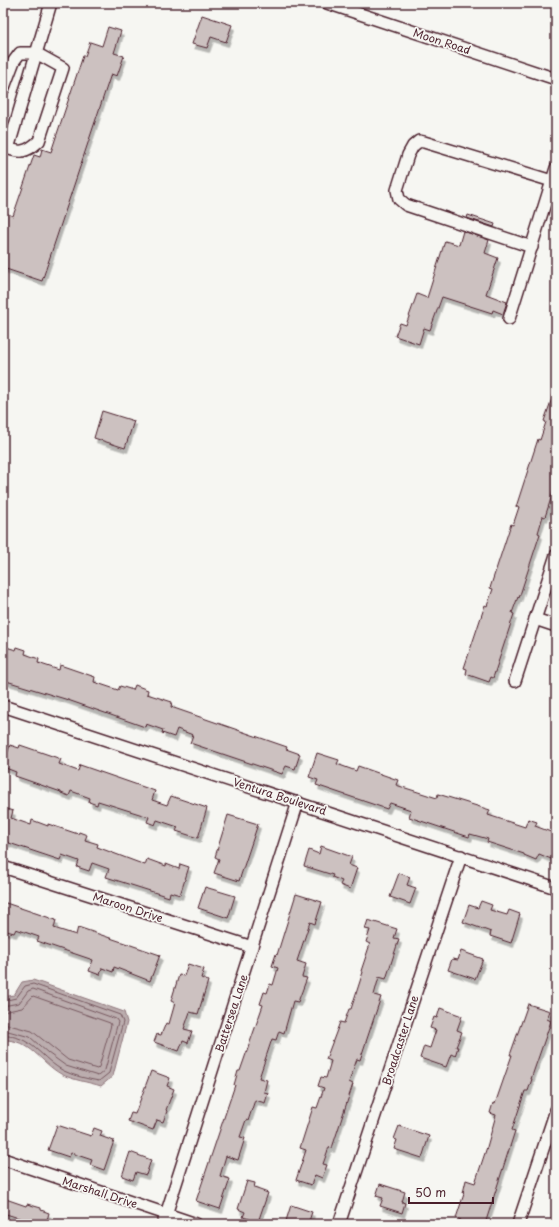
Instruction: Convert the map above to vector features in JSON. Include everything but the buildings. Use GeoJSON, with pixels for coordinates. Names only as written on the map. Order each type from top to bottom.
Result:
{"type":"FeatureCollection","features":[{"type":"Feature","properties":{"kind":"street"},"geometry":{"type":"LineString","coordinates":[[3,90],[14,61],[20,53],[36,53],[63,68],[39,141],[30,150],[16,152],[5,147],[36,53],[51,3]]}},
{"type":"Feature","properties":{"kind":"street","name":"Moon Road"},"geometry":{"type":"LineString","coordinates":[[327,3],[556,79]]}},
{"type":"Feature","properties":{"kind":"street"},"geometry":{"type":"LineString","coordinates":[[532,247],[406,205],[399,199],[397,190],[408,155],[413,146],[419,141],[552,181]]}},
{"type":"Feature","properties":{"kind":"street"},"geometry":{"type":"LineString","coordinates":[[509,319],[556,168]]}},
{"type":"Feature","properties":{"kind":"street"},"geometry":{"type":"LineString","coordinates":[[515,681],[556,555]]}},
{"type":"Feature","properties":{"kind":"street"},"geometry":{"type":"LineString","coordinates":[[535,619],[556,626]]}},
{"type":"Feature","properties":{"kind":"street","name":"Ventura Boulevard"},"geometry":{"type":"LineString","coordinates":[[3,706],[556,888]]}},
{"type":"Feature","properties":{"kind":"street","name":"Battersea Lane"},"geometry":{"type":"LineString","coordinates":[[165,1219],[298,802]]}},
{"type":"Feature","properties":{"kind":"street","name":"Broadcaster Lane"},"geometry":{"type":"LineString","coordinates":[[338,1224],[461,856]]}},
{"type":"Feature","properties":{"kind":"street","name":"Maroon Drive"},"geometry":{"type":"LineString","coordinates":[[3,867],[252,947]]}},
{"type":"Feature","properties":{"kind":"street"},"geometry":{"type":"LineString","coordinates":[[518,1224],[556,1110]]}},
{"type":"Feature","properties":{"kind":"street","name":"Marshall Drive"},"geometry":{"type":"LineString","coordinates":[[3,1159],[165,1219],[196,1224]]}},
{"type":"Feature","properties":{"kind":"water"},"geometry":{"type":"Polygon","coordinates":[[[33,980],[124,1012],[127,1022],[113,1076],[101,1086],[65,1076],[54,1069],[28,1047],[21,1043],[3,1040],[3,997],[14,995],[22,982],[33,980]]]}}]}
